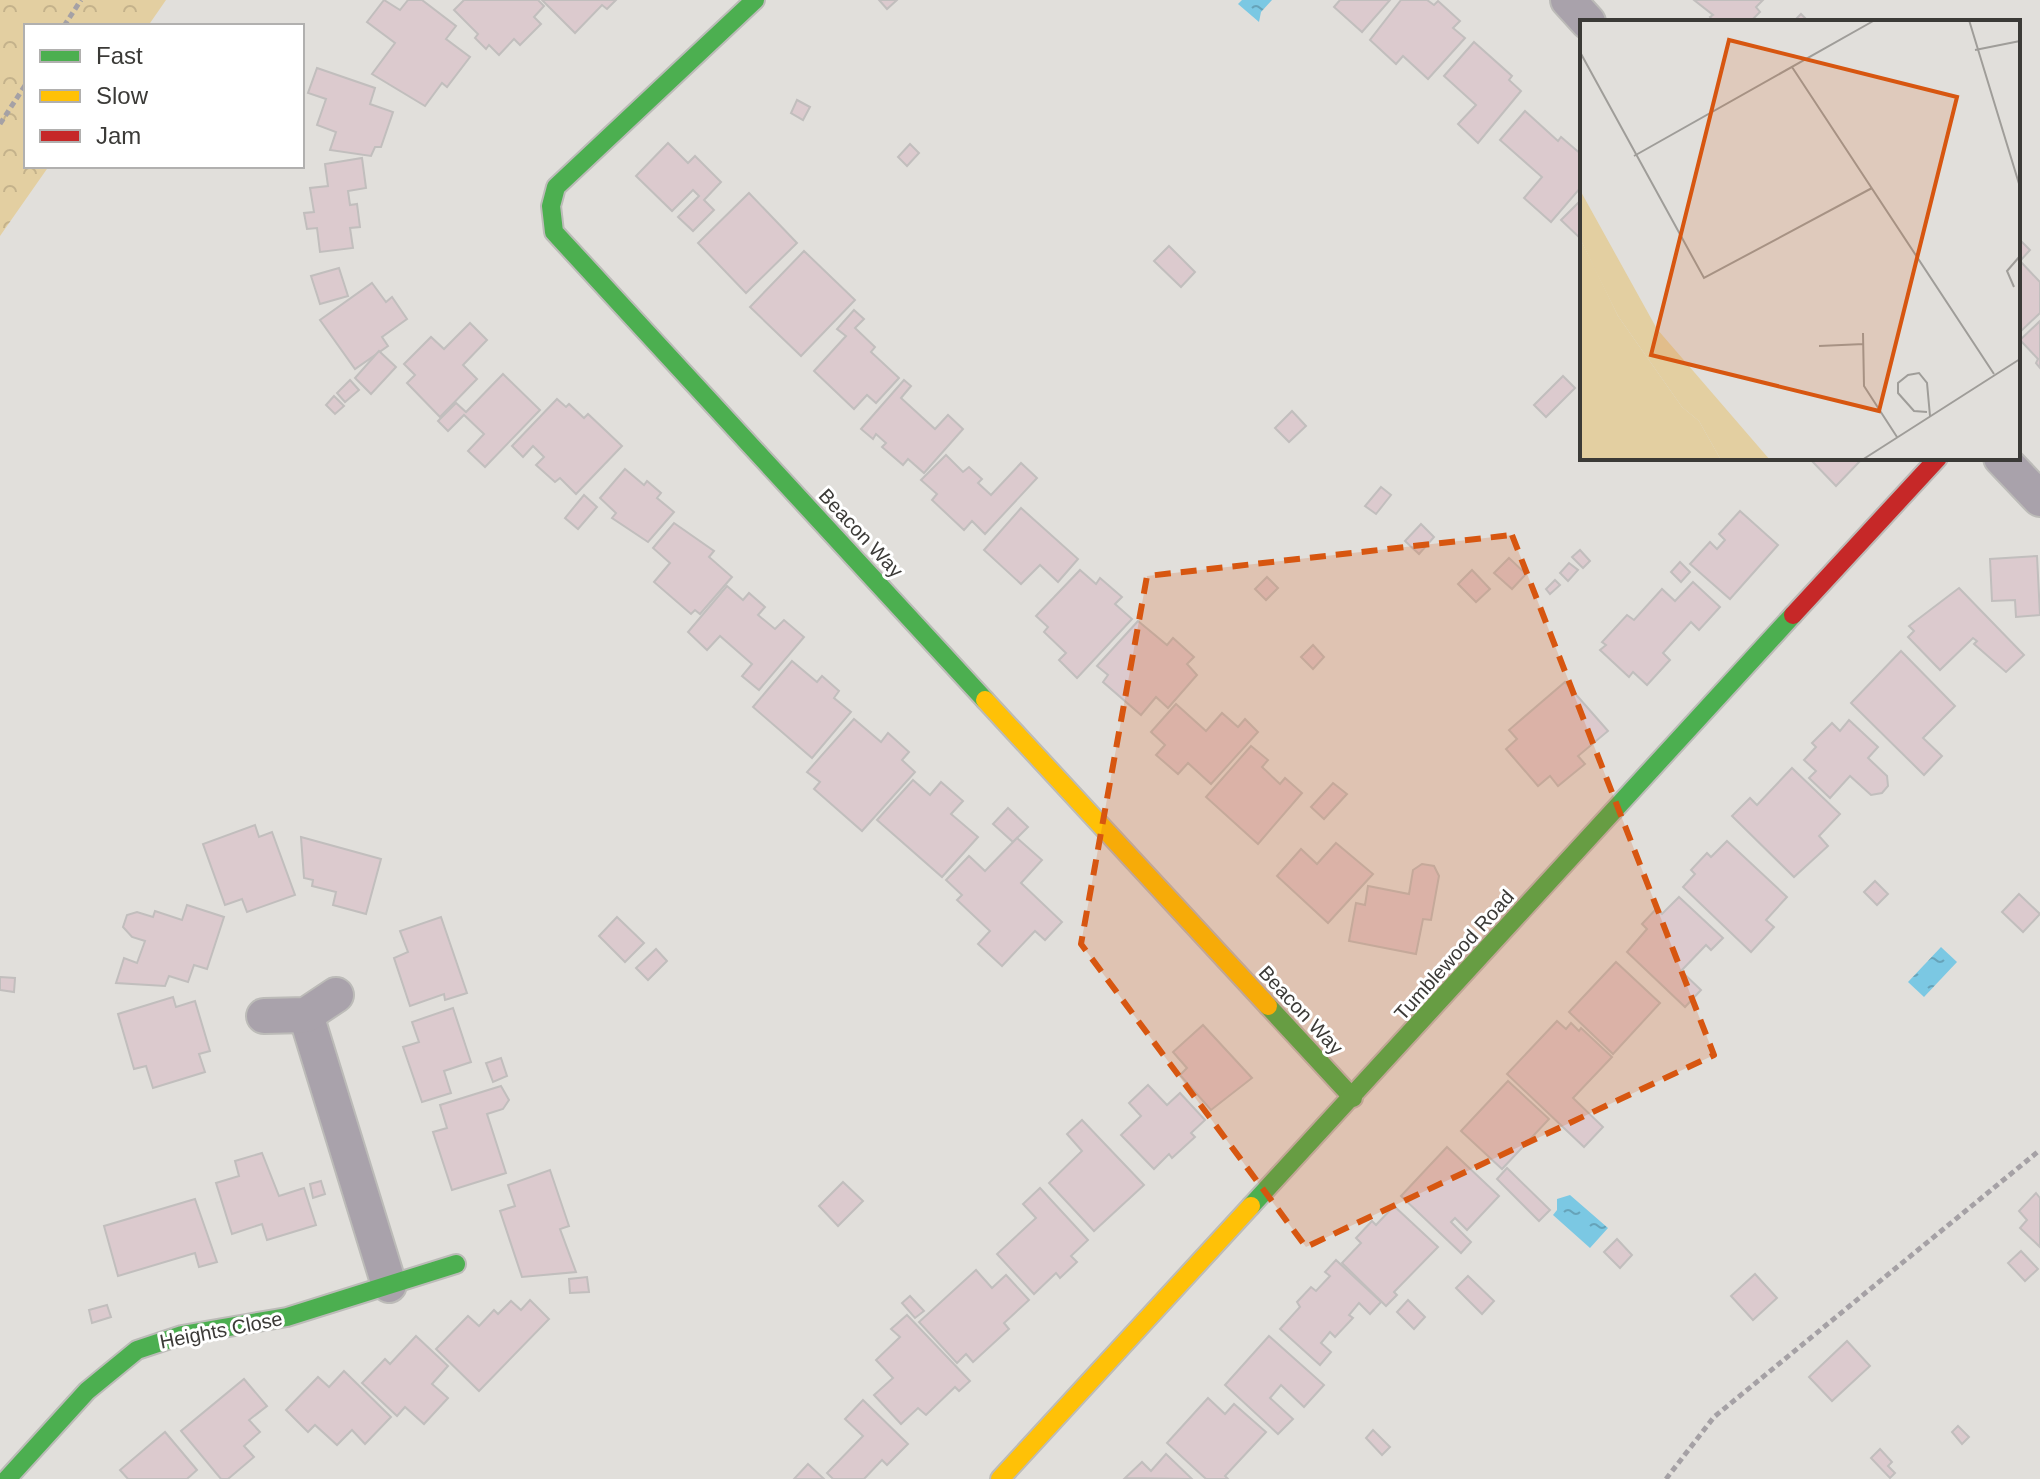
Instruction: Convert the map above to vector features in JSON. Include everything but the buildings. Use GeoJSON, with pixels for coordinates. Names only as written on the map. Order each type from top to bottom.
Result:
{"type":"FeatureCollection","features":[{"type":"Feature","properties":{"kind":"street","name":"Beacon Way"},"geometry":{"type":"LineString","coordinates":[[755,0],[556,187],[551,206],[554,232],[1353,1098]]}},
{"type":"Feature","properties":{"kind":"street"},"geometry":{"type":"LineString","coordinates":[[1568,0],[1586,20]]}},
{"type":"Feature","properties":{"kind":"street","name":"Tumblewood Road"},"geometry":{"type":"LineString","coordinates":[[1000,1479],[1936,460]]}},
{"type":"Feature","properties":{"kind":"street"},"geometry":{"type":"LineString","coordinates":[[2003,460],[2040,499]]}},
{"type":"Feature","properties":{"kind":"street"},"geometry":{"type":"LineString","coordinates":[[264,1016],[306,1015],[336,995]]}},
{"type":"Feature","properties":{"kind":"street"},"geometry":{"type":"LineString","coordinates":[[306,1015],[389,1285]]}},
{"type":"Feature","properties":{"kind":"street","name":"Heights Close"},"geometry":{"type":"LineString","coordinates":[[7,1479],[107,1372],[134,1351],[159,1340],[237,1329],[323,1309],[456,1264]]}},
{"type":"Feature","properties":{"kind":"path"},"geometry":{"type":"LineString","coordinates":[[65,24],[81,0]]}},
{"type":"Feature","properties":{"kind":"path"},"geometry":{"type":"LineString","coordinates":[[0,124],[24,87]]}},
{"type":"Feature","properties":{"kind":"path"},"geometry":{"type":"LineString","coordinates":[[1666,1479],[1714,1417],[2040,1150]]}},
{"type":"Feature","properties":{"kind":"highlighted area"},"geometry":{"type":"Polygon","coordinates":[[[1512,535],[1714,1055],[1306,1247],[1081,944],[1147,576],[1512,535]]]}},
{"type":"Feature","properties":{"kind":"green space"},"geometry":{"type":"Polygon","coordinates":[[[0,0],[166,0],[149,24],[24,24],[24,168],[48,168],[0,236],[0,0]]]}},
{"type":"Feature","properties":{"kind":"water"},"geometry":{"type":"Polygon","coordinates":[[[1242,0],[1272,0],[1261,12],[1259,22],[1238,4],[1242,0]]]}},
{"type":"Feature","properties":{"kind":"water"},"geometry":{"type":"Polygon","coordinates":[[[1941,947],[1957,962],[1924,997],[1908,982],[1941,947]]]}},
{"type":"Feature","properties":{"kind":"water"},"geometry":{"type":"Polygon","coordinates":[[[1570,1195],[1608,1228],[1590,1248],[1553,1215],[1557,1210],[1557,1199],[1570,1195]]]}},
{"type":"Feature","properties":{"kind":"traffic: fast"},"geometry":{"type":"LineString","coordinates":[[755,0],[556,187],[551,206],[554,232],[985,700]]}},
{"type":"Feature","properties":{"kind":"traffic: fast"},"geometry":{"type":"LineString","coordinates":[[1251,1206],[1793,615]]}},
{"type":"Feature","properties":{"kind":"traffic: fast"},"geometry":{"type":"LineString","coordinates":[[1268,1006],[1353,1098]]}},
{"type":"Feature","properties":{"kind":"traffic: fast"},"geometry":{"type":"LineString","coordinates":[[7,1479],[87,1391],[137,1350],[182,1335],[287,1317],[456,1264]]}},
{"type":"Feature","properties":{"kind":"traffic: slow"},"geometry":{"type":"LineString","coordinates":[[985,700],[1268,1006]]}},
{"type":"Feature","properties":{"kind":"traffic: slow"},"geometry":{"type":"LineString","coordinates":[[1000,1479],[1251,1206]]}},
{"type":"Feature","properties":{"kind":"traffic: jam"},"geometry":{"type":"LineString","coordinates":[[1793,615],[1936,460]]}}]}
